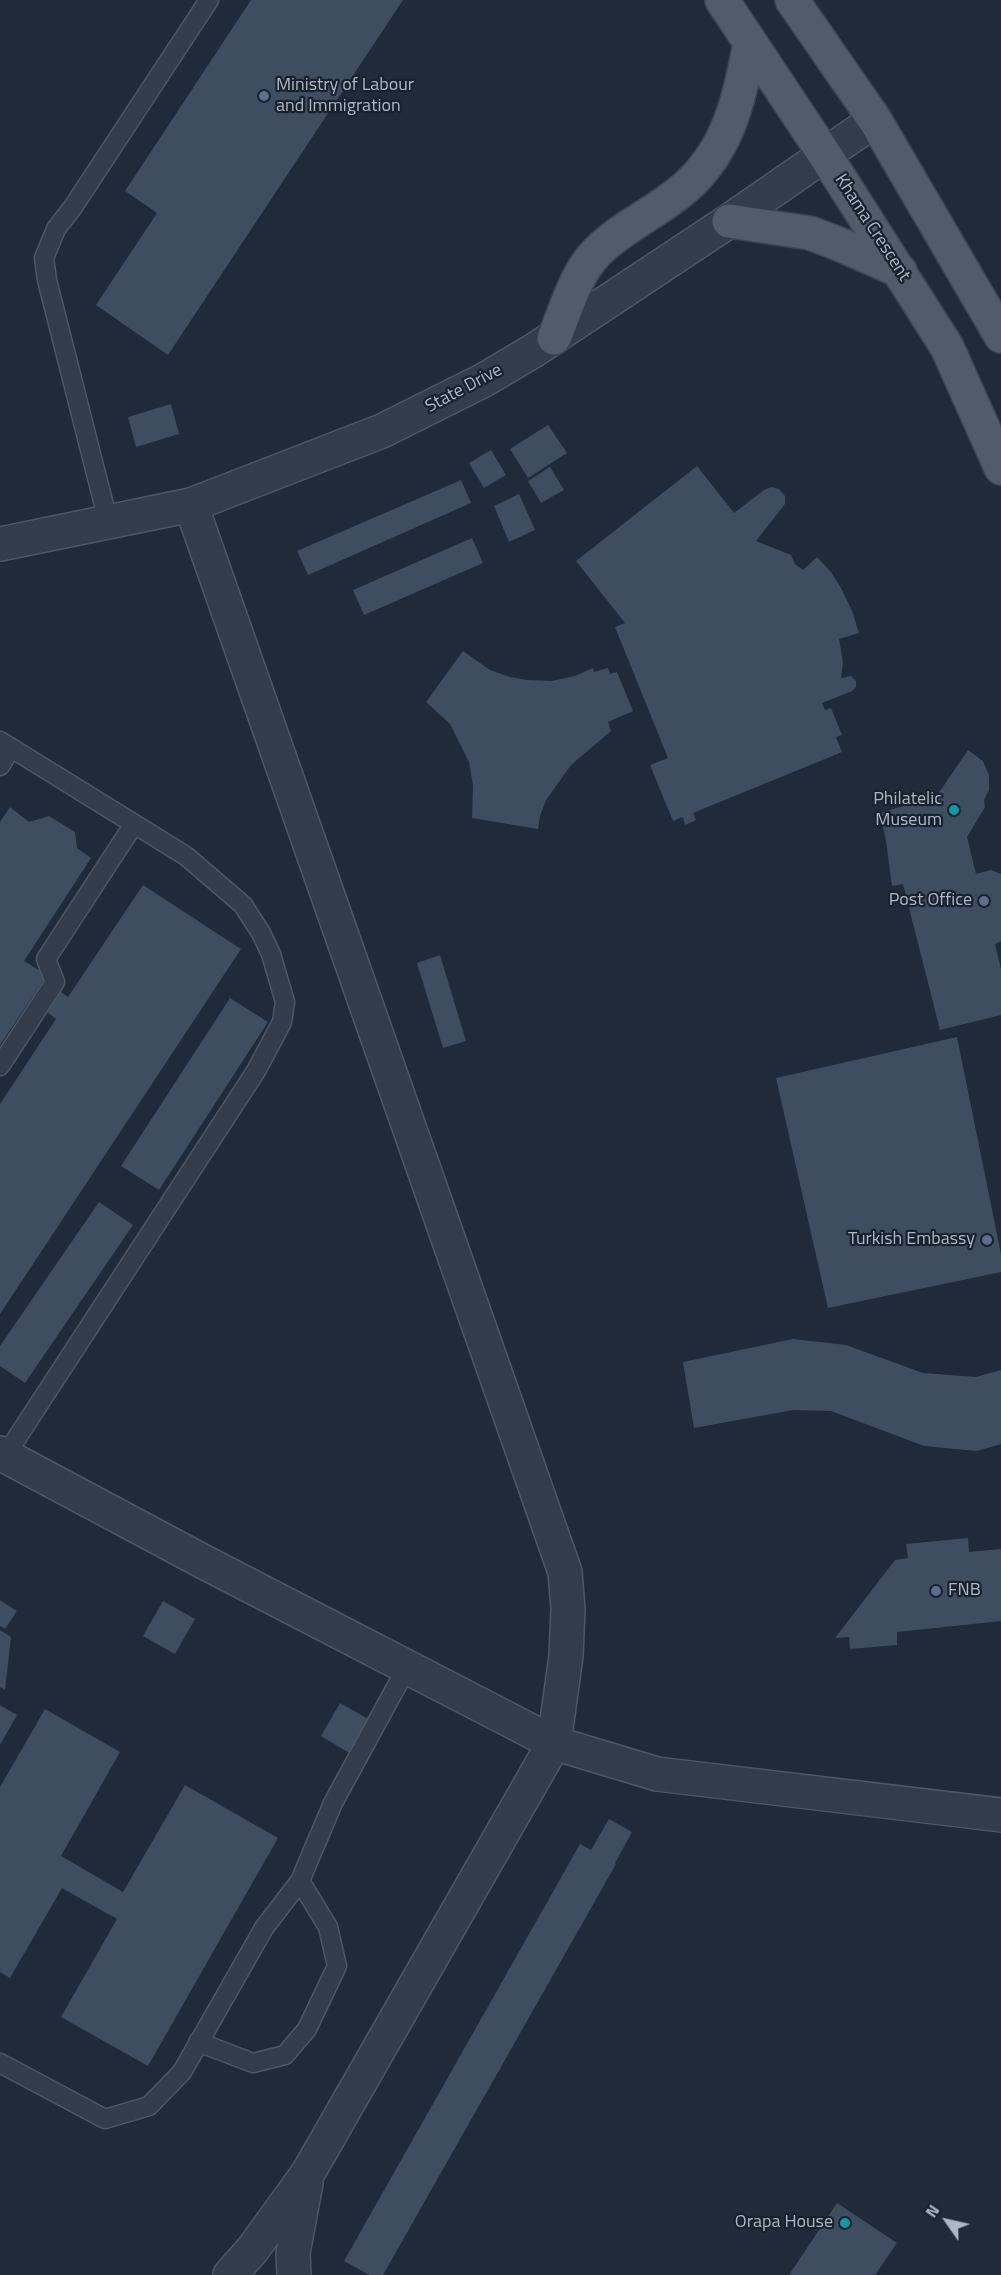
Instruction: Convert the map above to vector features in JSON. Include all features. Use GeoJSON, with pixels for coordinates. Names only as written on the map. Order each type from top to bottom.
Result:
{"type":"FeatureCollection","features":[{"type":"Feature","properties":{"kind":"main road","name":"Khama Crescent"},"geometry":{"type":"LineString","coordinates":[[722,0],[825,155],[947,347],[1001,468]]}},
{"type":"Feature","properties":{"kind":"main road"},"geometry":{"type":"LineString","coordinates":[[792,0],[875,120],[1001,336]]}},
{"type":"Feature","properties":{"kind":"main road"},"geometry":{"type":"LineString","coordinates":[[554,338],[582,271],[597,252],[686,187],[711,159],[725,136],[736,109],[750,43]]}},
{"type":"Feature","properties":{"kind":"main road"},"geometry":{"type":"LineString","coordinates":[[729,221],[810,233],[900,271]]}},
{"type":"Feature","properties":{"kind":"street","name":"State Drive"},"geometry":{"type":"LineString","coordinates":[[0,544],[191,505],[382,431],[484,381],[554,338],[875,120]]}},
{"type":"Feature","properties":{"kind":"street"},"geometry":{"type":"LineString","coordinates":[[191,505],[565,1572],[568,1609],[566,1656],[554,1743],[308,2172],[253,2248],[230,2275]]}},
{"type":"Feature","properties":{"kind":"street"},"geometry":{"type":"LineString","coordinates":[[2,1454],[204,1562],[554,1743],[657,1774],[1001,1815]]}},
{"type":"Feature","properties":{"kind":"street"},"geometry":{"type":"LineString","coordinates":[[294,2275],[293,2253],[308,2172]]}},
{"type":"Feature","properties":{"kind":"lane"},"geometry":{"type":"LineString","coordinates":[[108,521],[46,280],[44,258],[56,229],[73,207],[208,0]]}},
{"type":"Feature","properties":{"kind":"lane"},"geometry":{"type":"LineString","coordinates":[[0,766],[6,744],[186,856],[243,905],[261,933],[279,977],[285,1002],[282,1022],[256,1071],[2,1454]]}},
{"type":"Feature","properties":{"kind":"lane"},"geometry":{"type":"LineString","coordinates":[[0,1066],[55,982],[46,959],[134,824]]}},
{"type":"Feature","properties":{"kind":"lane"},"geometry":{"type":"LineString","coordinates":[[0,2062],[105,2119],[149,2106],[182,2072],[264,1928],[300,1881],[333,1803],[407,1667]]}},
{"type":"Feature","properties":{"kind":"lane"},"geometry":{"type":"LineString","coordinates":[[198,2042],[253,2063],[285,2055],[307,2029],[337,1966],[328,1928],[300,1881]]}},
{"type":"Feature","properties":{"kind":"building","name":"Ministry of Labour and Immigration"},"geometry":{"type":"Polygon","coordinates":[[[251,0],[403,0],[168,355],[96,305],[157,213],[125,191],[251,0]]]}},
{"type":"Feature","properties":{"kind":"building"},"geometry":{"type":"Polygon","coordinates":[[[171,404],[179,434],[136,447],[128,417],[171,404]]]}},
{"type":"Feature","properties":{"kind":"building"},"geometry":{"type":"Polygon","coordinates":[[[548,425],[567,453],[528,478],[510,449],[548,425]]]}},
{"type":"Feature","properties":{"kind":"building"},"geometry":{"type":"Polygon","coordinates":[[[491,450],[506,475],[484,488],[469,463],[491,450]]]}},
{"type":"Feature","properties":{"kind":"building"},"geometry":{"type":"Polygon","coordinates":[[[697,466],[734,513],[764,490],[772,487],[779,489],[785,496],[785,504],[756,541],[791,555],[795,564],[803,570],[817,557],[831,572],[841,588],[859,633],[839,639],[843,662],[841,678],[851,676],[856,681],[856,687],[852,691],[822,703],[825,710],[831,708],[842,735],[836,737],[842,752],[693,813],[696,820],[685,825],[683,817],[673,821],[650,765],[668,758],[615,627],[625,623],[576,561],[697,466]]]}},
{"type":"Feature","properties":{"kind":"building"},"geometry":{"type":"Polygon","coordinates":[[[550,467],[564,490],[541,503],[528,481],[550,467]]]}},
{"type":"Feature","properties":{"kind":"building"},"geometry":{"type":"Polygon","coordinates":[[[461,480],[471,503],[308,575],[297,551],[461,480]]]}},
{"type":"Feature","properties":{"kind":"building"},"geometry":{"type":"Polygon","coordinates":[[[519,494],[535,530],[509,542],[494,506],[519,494]]]}},
{"type":"Feature","properties":{"kind":"building"},"geometry":{"type":"Polygon","coordinates":[[[472,538],[483,563],[364,615],[353,590],[472,538]]]}},
{"type":"Feature","properties":{"kind":"building"},"geometry":{"type":"Polygon","coordinates":[[[463,651],[490,670],[527,680],[552,681],[575,676],[593,668],[594,672],[608,668],[610,674],[617,672],[633,711],[608,722],[611,731],[571,765],[546,800],[538,829],[472,818],[473,785],[469,762],[450,724],[426,702],[463,651]]]}},
{"type":"Feature","properties":{"kind":"building"},"geometry":{"type":"Polygon","coordinates":[[[968,750],[983,761],[989,775],[989,790],[984,800],[985,807],[967,837],[976,874],[991,870],[1001,874],[1001,941],[995,944],[1001,969],[1001,1015],[940,1030],[903,884],[892,886],[880,813],[917,802],[915,796],[933,789],[936,797],[968,750]]]}},
{"type":"Feature","properties":{"kind":"building"},"geometry":{"type":"Polygon","coordinates":[[[10,807],[29,822],[49,816],[75,832],[77,848],[91,858],[24,961],[47,975],[0,1045],[0,822],[10,807]]]}},
{"type":"Feature","properties":{"kind":"building"},"geometry":{"type":"Polygon","coordinates":[[[143,885],[241,949],[0,1314],[0,1104],[56,1019],[47,1012],[61,992],[68,997],[143,885]]]}},
{"type":"Feature","properties":{"kind":"building"},"geometry":{"type":"Polygon","coordinates":[[[440,955],[466,1041],[443,1048],[417,963],[440,955]]]}},
{"type":"Feature","properties":{"kind":"building"},"geometry":{"type":"Polygon","coordinates":[[[230,998],[268,1022],[159,1190],[121,1166],[230,998]]]}},
{"type":"Feature","properties":{"kind":"building"},"geometry":{"type":"Polygon","coordinates":[[[957,1037],[1001,1254],[1001,1272],[828,1308],[776,1078],[957,1037]]]}},
{"type":"Feature","properties":{"kind":"building"},"geometry":{"type":"Polygon","coordinates":[[[99,1202],[133,1225],[25,1383],[0,1366],[0,1346],[99,1202]]]}},
{"type":"Feature","properties":{"kind":"building"},"geometry":{"type":"Polygon","coordinates":[[[793,1339],[846,1345],[923,1373],[976,1377],[1001,1370],[1001,1444],[977,1451],[924,1446],[831,1411],[793,1410],[694,1428],[683,1362],[793,1339]]]}},
{"type":"Feature","properties":{"kind":"building","name":"FNB"},"geometry":{"type":"Polygon","coordinates":[[[968,1538],[969,1552],[1001,1549],[1001,1621],[897,1632],[897,1645],[850,1649],[849,1637],[835,1638],[895,1560],[908,1558],[906,1544],[968,1538]]]}},
{"type":"Feature","properties":{"kind":"building"},"geometry":{"type":"Polygon","coordinates":[[[0,1600],[17,1611],[5,1629],[0,1626],[0,1600]]]}},
{"type":"Feature","properties":{"kind":"building"},"geometry":{"type":"Polygon","coordinates":[[[163,1601],[195,1619],[175,1654],[143,1636],[163,1601]]]}},
{"type":"Feature","properties":{"kind":"building"},"geometry":{"type":"Polygon","coordinates":[[[0,1630],[11,1637],[5,1690],[0,1687],[0,1630]]]}},
{"type":"Feature","properties":{"kind":"building"},"geometry":{"type":"Polygon","coordinates":[[[340,1703],[370,1720],[351,1754],[321,1736],[340,1703]]]}},
{"type":"Feature","properties":{"kind":"building"},"geometry":{"type":"Polygon","coordinates":[[[0,1705],[17,1715],[0,1745],[0,1705]]]}},
{"type":"Feature","properties":{"kind":"building"},"geometry":{"type":"Polygon","coordinates":[[[45,1709],[120,1752],[61,1856],[123,1892],[185,1785],[278,1838],[148,2066],[61,2017],[117,1919],[62,1888],[10,1978],[0,1972],[0,1787],[45,1709]]]}},
{"type":"Feature","properties":{"kind":"building"},"geometry":{"type":"Polygon","coordinates":[[[609,1819],[632,1832],[383,2275],[369,2275],[344,2261],[580,1844],[591,1850],[609,1819]]]}},
{"type":"Feature","properties":{"kind":"building","name":"Orapa House"},"geometry":{"type":"Polygon","coordinates":[[[837,2203],[897,2243],[875,2275],[789,2275],[837,2203]]]}},
{"type":"Feature","properties":{"kind":"place","name":"Ministry of Labour and Immigration"},"geometry":{"type":"Point","coordinates":[264,96]}},
{"type":"Feature","properties":{"kind":"place","name":"Philatelic Museum"},"geometry":{"type":"Point","coordinates":[954,810]}},
{"type":"Feature","properties":{"kind":"place","name":"Post Office"},"geometry":{"type":"Point","coordinates":[984,901]}},
{"type":"Feature","properties":{"kind":"place","name":"Turkish Embassy"},"geometry":{"type":"Point","coordinates":[987,1240]}},
{"type":"Feature","properties":{"kind":"place","name":"FNB"},"geometry":{"type":"Point","coordinates":[936,1591]}},
{"type":"Feature","properties":{"kind":"place","name":"Orapa House"},"geometry":{"type":"Point","coordinates":[845,2223]}}]}
